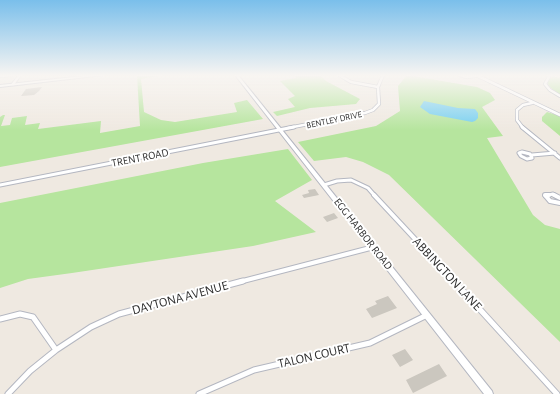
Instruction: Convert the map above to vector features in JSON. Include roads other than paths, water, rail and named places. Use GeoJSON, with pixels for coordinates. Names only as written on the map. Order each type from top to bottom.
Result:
{"type":"FeatureCollection","features":[{"type":"Feature","properties":{"kind":"main road","name":"EGG HARBOR ROAD"},"geometry":{"type":"LineString","coordinates":[[250,93],[490,394]]}},
{"type":"Feature","properties":{"kind":"street","name":"BENTLEY DRIVE"},"geometry":{"type":"LineString","coordinates":[[280,131],[370,112],[376,108],[380,102],[379,93]]}},
{"type":"Feature","properties":{"kind":"street"},"geometry":{"type":"LineString","coordinates":[[513,93],[560,115]]}},
{"type":"Feature","properties":{"kind":"street"},"geometry":{"type":"LineString","coordinates":[[532,103],[523,105],[517,110],[517,120],[523,128],[560,158]]}},
{"type":"Feature","properties":{"kind":"street","name":"TRENT ROAD"},"geometry":{"type":"LineString","coordinates":[[0,185],[280,131]]}},
{"type":"Feature","properties":{"kind":"street"},"geometry":{"type":"LineString","coordinates":[[532,155],[555,153]]}},
{"type":"Feature","properties":{"kind":"street","name":"ABBINGTON LANE"},"geometry":{"type":"LineString","coordinates":[[324,185],[337,181],[351,180],[368,188],[557,394]]}},
{"type":"Feature","properties":{"kind":"street"},"geometry":{"type":"LineString","coordinates":[[560,198],[553,194],[545,195],[550,201],[560,203]]}},
{"type":"Feature","properties":{"kind":"street","name":"DAYTONA AVENUE"},"geometry":{"type":"LineString","coordinates":[[8,394],[30,371],[56,350],[91,327],[119,314],[374,247]]}},
{"type":"Feature","properties":{"kind":"street"},"geometry":{"type":"LineString","coordinates":[[0,319],[15,314],[30,315],[38,322],[56,350]]}},
{"type":"Feature","properties":{"kind":"street","name":"TALON COURT"},"geometry":{"type":"LineString","coordinates":[[199,394],[254,370],[370,343],[427,315]]}},
{"type":"Feature","properties":{"kind":"water"},"geometry":{"type":"Polygon","coordinates":[[[424,101],[458,108],[475,109],[478,113],[478,118],[472,122],[430,114],[420,107],[424,101]]]}}]}
